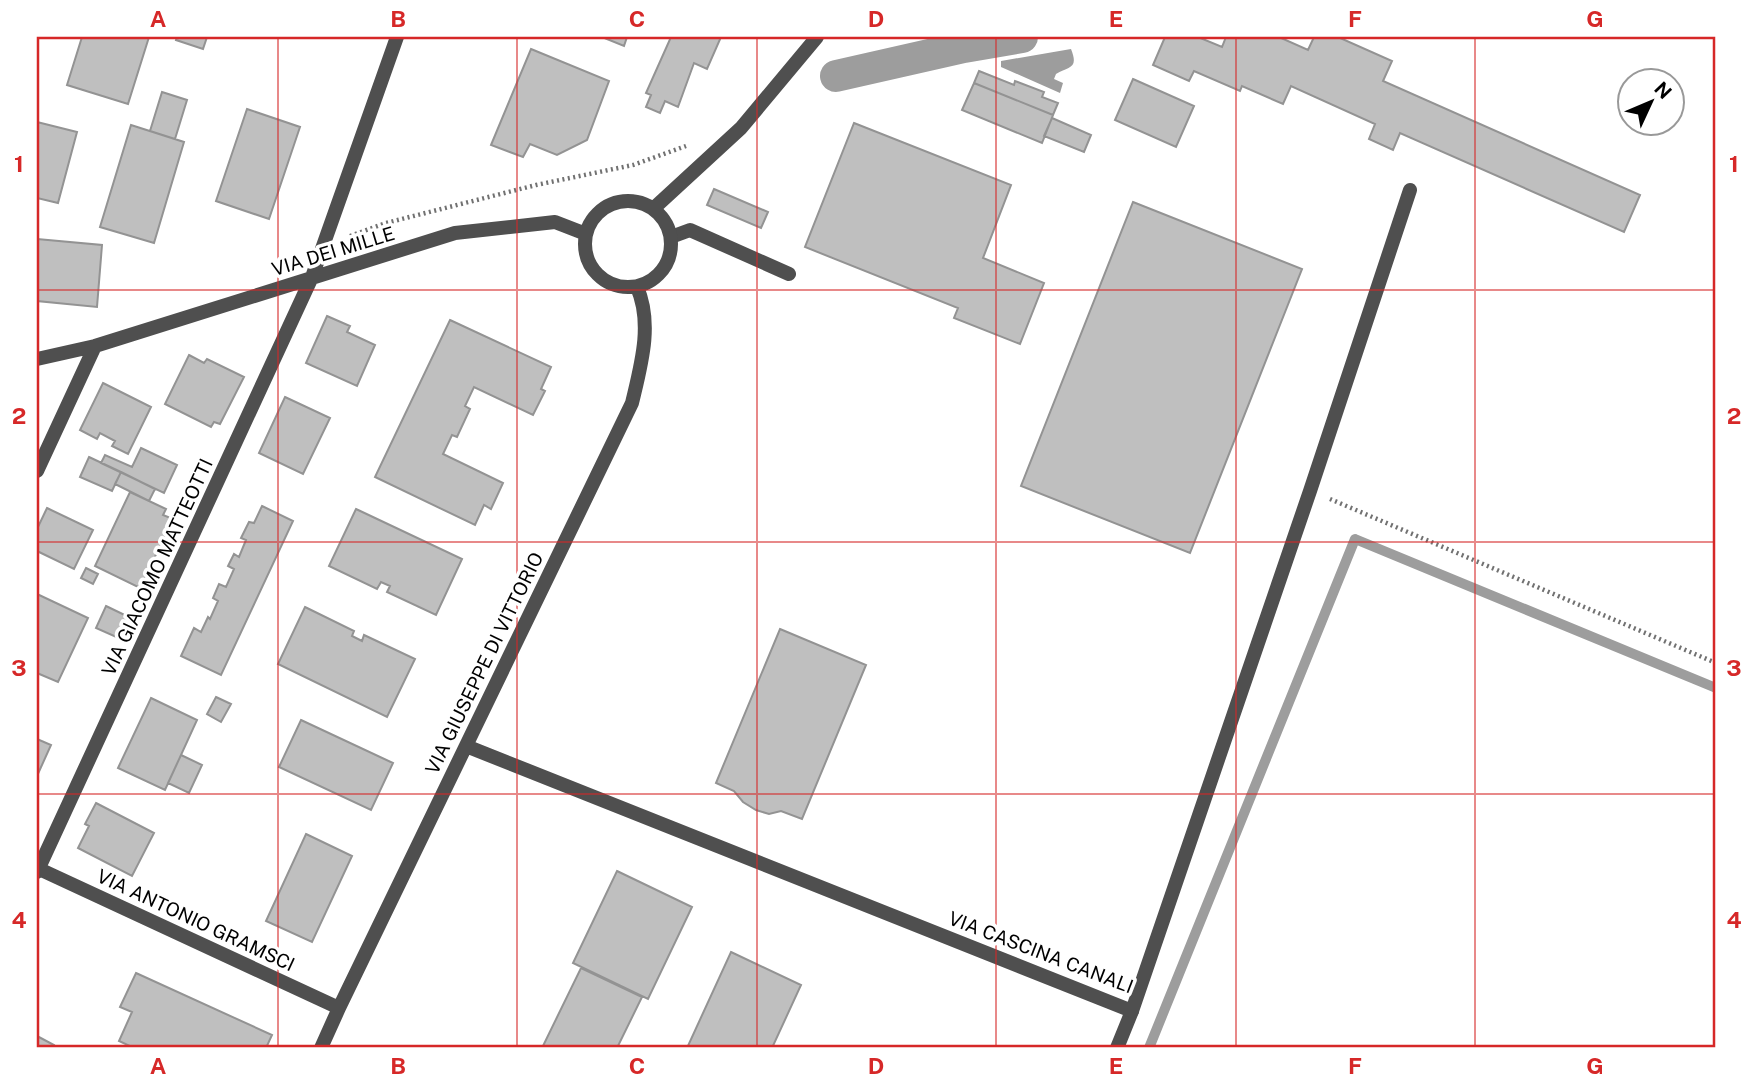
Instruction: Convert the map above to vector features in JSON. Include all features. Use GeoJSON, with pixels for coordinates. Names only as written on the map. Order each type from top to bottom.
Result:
{"type":"FeatureCollection","features":[{"type":"Feature","properties":{"kind":"street","name":"VIA GIACOMO MATTEOTTI"},"geometry":{"type":"LineString","coordinates":[[37,870],[313,277],[397,37]]}},
{"type":"Feature","properties":{"kind":"street"},"geometry":{"type":"LineString","coordinates":[[653,209],[741,128],[816,37]]}},
{"type":"Feature","properties":{"kind":"street","name":"VIA CASCINA CANALI"},"geometry":{"type":"LineString","coordinates":[[466,746],[1132,1011],[1410,190]]}},
{"type":"Feature","properties":{"kind":"street"},"geometry":{"type":"LineString","coordinates":[[627,201],[641,203],[653,209],[668,226],[671,237],[667,263],[660,274],[637,287],[622,288],[609,283],[597,274],[589,262],[585,248],[586,234],[592,221],[601,211],[613,204],[627,201]]}},
{"type":"Feature","properties":{"kind":"street","name":"VIA DEI MILLE"},"geometry":{"type":"LineString","coordinates":[[37,359],[95,346],[455,233],[555,222],[586,234]]}},
{"type":"Feature","properties":{"kind":"street"},"geometry":{"type":"LineString","coordinates":[[671,237],[690,230],[789,274]]}},
{"type":"Feature","properties":{"kind":"street","name":"VIA GIUSEPPE DI VITTORIO"},"geometry":{"type":"LineString","coordinates":[[321,1048],[632,403],[645,348],[643,302],[637,287]]}},
{"type":"Feature","properties":{"kind":"street"},"geometry":{"type":"LineString","coordinates":[[37,471],[95,346]]}},
{"type":"Feature","properties":{"kind":"street","name":"VIA ANTONIO GRAMSCI"},"geometry":{"type":"LineString","coordinates":[[37,870],[338,1008]]}},
{"type":"Feature","properties":{"kind":"street"},"geometry":{"type":"LineString","coordinates":[[1117,1048],[1132,1011]]}},
{"type":"Feature","properties":{"kind":"path"},"geometry":{"type":"LineString","coordinates":[[1310,491],[1716,663]]}},
{"type":"Feature","properties":{"kind":"shaded area"},"geometry":{"type":"Polygon","coordinates":[[[1071,49],[1073,64],[1056,74],[1054,79],[1063,83],[1060,93],[1001,67],[1001,61],[1071,49]]]}},
{"type":"Feature","properties":{"kind":"building"},"geometry":{"type":"Polygon","coordinates":[[[82,37],[149,37],[128,104],[67,85],[82,37]]]}},
{"type":"Feature","properties":{"kind":"building"},"geometry":{"type":"Polygon","coordinates":[[[177,37],[207,37],[203,49],[176,40],[177,37]]]}},
{"type":"Feature","properties":{"kind":"building"},"geometry":{"type":"Polygon","coordinates":[[[602,37],[627,37],[624,46],[602,37]]]}},
{"type":"Feature","properties":{"kind":"building"},"geometry":{"type":"Polygon","coordinates":[[[671,37],[721,37],[707,69],[694,63],[678,107],[665,101],[660,113],[646,107],[651,95],[646,93],[671,37]]]}},
{"type":"Feature","properties":{"kind":"building"},"geometry":{"type":"Polygon","coordinates":[[[1165,37],[1198,37],[1222,47],[1226,37],[1279,37],[1308,50],[1314,37],[1338,37],[1392,61],[1383,81],[1640,195],[1624,232],[1400,133],[1393,150],[1369,139],[1375,124],[1291,86],[1283,104],[1242,86],[1240,91],[1194,71],[1189,81],[1153,65],[1165,37]]]}},
{"type":"Feature","properties":{"kind":"building"},"geometry":{"type":"Polygon","coordinates":[[[531,49],[609,81],[587,140],[557,155],[530,144],[523,157],[491,145],[531,49]]]}},
{"type":"Feature","properties":{"kind":"building"},"geometry":{"type":"Polygon","coordinates":[[[979,71],[1014,85],[1015,81],[1044,92],[1042,97],[1058,103],[1053,115],[974,83],[979,71]]]}},
{"type":"Feature","properties":{"kind":"building"},"geometry":{"type":"Polygon","coordinates":[[[1133,79],[1194,106],[1176,147],[1115,120],[1133,79]]]}},
{"type":"Feature","properties":{"kind":"building"},"geometry":{"type":"Polygon","coordinates":[[[974,83],[1053,115],[1042,143],[962,110],[974,83]]]}},
{"type":"Feature","properties":{"kind":"building"},"geometry":{"type":"Polygon","coordinates":[[[162,92],[187,100],[175,139],[150,131],[162,92]]]}},
{"type":"Feature","properties":{"kind":"building"},"geometry":{"type":"Polygon","coordinates":[[[247,109],[300,127],[269,219],[216,201],[247,109]]]}},
{"type":"Feature","properties":{"kind":"building"},"geometry":{"type":"Polygon","coordinates":[[[1052,118],[1091,135],[1084,152],[1044,136],[1052,118]]]}},
{"type":"Feature","properties":{"kind":"building"},"geometry":{"type":"Polygon","coordinates":[[[37,122],[77,132],[58,203],[37,198],[37,122]]]}},
{"type":"Feature","properties":{"kind":"building"},"geometry":{"type":"Polygon","coordinates":[[[854,123],[1011,185],[983,258],[1044,283],[1020,344],[954,318],[958,308],[805,247],[854,123]]]}},
{"type":"Feature","properties":{"kind":"building"},"geometry":{"type":"Polygon","coordinates":[[[131,125],[184,142],[154,243],[100,227],[131,125]]]}},
{"type":"Feature","properties":{"kind":"building"},"geometry":{"type":"Polygon","coordinates":[[[714,189],[768,212],[761,228],[707,205],[714,189]]]}},
{"type":"Feature","properties":{"kind":"building"},"geometry":{"type":"Polygon","coordinates":[[[1133,202],[1302,269],[1190,553],[1021,486],[1133,202]]]}},
{"type":"Feature","properties":{"kind":"building"},"geometry":{"type":"Polygon","coordinates":[[[37,239],[102,245],[97,307],[37,301],[37,239]]]}},
{"type":"Feature","properties":{"kind":"building"},"geometry":{"type":"Polygon","coordinates":[[[327,316],[350,326],[347,332],[375,345],[357,386],[306,363],[327,316]]]}},
{"type":"Feature","properties":{"kind":"building"},"geometry":{"type":"Polygon","coordinates":[[[450,320],[551,367],[541,389],[545,391],[533,415],[474,387],[465,406],[470,409],[457,437],[452,435],[443,454],[503,483],[491,509],[484,505],[475,525],[375,477],[450,320]]]}},
{"type":"Feature","properties":{"kind":"building"},"geometry":{"type":"Polygon","coordinates":[[[189,355],[204,363],[207,359],[244,377],[220,424],[214,422],[211,427],[165,404],[189,355]]]}},
{"type":"Feature","properties":{"kind":"building"},"geometry":{"type":"Polygon","coordinates":[[[103,383],[151,407],[128,454],[112,446],[115,441],[100,433],[97,439],[80,430],[103,383]]]}},
{"type":"Feature","properties":{"kind":"building"},"geometry":{"type":"Polygon","coordinates":[[[285,397],[330,418],[303,474],[259,453],[285,397]]]}},
{"type":"Feature","properties":{"kind":"building"},"geometry":{"type":"Polygon","coordinates":[[[141,448],[177,465],[164,493],[101,463],[105,455],[132,467],[141,448]]]}},
{"type":"Feature","properties":{"kind":"building"},"geometry":{"type":"Polygon","coordinates":[[[89,457],[121,472],[112,491],[80,477],[89,457]]]}},
{"type":"Feature","properties":{"kind":"building"},"geometry":{"type":"Polygon","coordinates":[[[121,472],[155,489],[149,501],[115,484],[121,472]]]}},
{"type":"Feature","properties":{"kind":"building"},"geometry":{"type":"Polygon","coordinates":[[[130,492],[166,509],[163,515],[173,519],[140,588],[95,566],[130,492]]]}},
{"type":"Feature","properties":{"kind":"building"},"geometry":{"type":"Polygon","coordinates":[[[262,506],[293,521],[221,675],[181,656],[194,628],[201,632],[208,617],[210,619],[218,601],[213,598],[219,584],[226,587],[234,569],[228,566],[234,554],[239,557],[246,540],[241,538],[249,522],[254,523],[262,506]]]}},
{"type":"Feature","properties":{"kind":"building"},"geometry":{"type":"Polygon","coordinates":[[[47,508],[93,530],[74,569],[37,551],[37,529],[47,508]]]}},
{"type":"Feature","properties":{"kind":"building"},"geometry":{"type":"Polygon","coordinates":[[[356,509],[462,559],[436,615],[387,592],[390,586],[381,582],[377,589],[329,566],[356,509]]]}},
{"type":"Feature","properties":{"kind":"building"},"geometry":{"type":"Polygon","coordinates":[[[86,568],[98,574],[93,584],[81,578],[86,568]]]}},
{"type":"Feature","properties":{"kind":"building"},"geometry":{"type":"Polygon","coordinates":[[[37,594],[88,618],[58,682],[37,673],[37,594]]]}},
{"type":"Feature","properties":{"kind":"building"},"geometry":{"type":"Polygon","coordinates":[[[106,606],[133,619],[123,640],[96,628],[106,606]]]}},
{"type":"Feature","properties":{"kind":"building"},"geometry":{"type":"Polygon","coordinates":[[[305,607],[354,631],[352,636],[362,641],[364,635],[415,659],[387,717],[278,664],[305,607]]]}},
{"type":"Feature","properties":{"kind":"building"},"geometry":{"type":"Polygon","coordinates":[[[780,629],[866,665],[802,819],[781,811],[769,814],[756,810],[743,802],[734,791],[716,783],[780,629]]]}},
{"type":"Feature","properties":{"kind":"building"},"geometry":{"type":"Polygon","coordinates":[[[216,697],[231,704],[221,722],[207,714],[216,697]]]}},
{"type":"Feature","properties":{"kind":"building"},"geometry":{"type":"Polygon","coordinates":[[[151,698],[197,720],[165,790],[118,768],[151,698]]]}},
{"type":"Feature","properties":{"kind":"building"},"geometry":{"type":"Polygon","coordinates":[[[301,720],[393,763],[371,810],[279,767],[301,720]]]}},
{"type":"Feature","properties":{"kind":"building"},"geometry":{"type":"Polygon","coordinates":[[[37,739],[51,745],[37,776],[37,739]]]}},
{"type":"Feature","properties":{"kind":"building"},"geometry":{"type":"Polygon","coordinates":[[[181,755],[202,765],[189,793],[168,783],[181,755]]]}},
{"type":"Feature","properties":{"kind":"building"},"geometry":{"type":"Polygon","coordinates":[[[96,803],[154,833],[132,876],[78,848],[89,826],[85,824],[96,803]]]}},
{"type":"Feature","properties":{"kind":"building"},"geometry":{"type":"Polygon","coordinates":[[[306,834],[352,856],[312,942],[266,921],[306,834]]]}},
{"type":"Feature","properties":{"kind":"building"},"geometry":{"type":"Polygon","coordinates":[[[617,871],[692,907],[648,999],[573,963],[617,871]]]}},
{"type":"Feature","properties":{"kind":"building"},"geometry":{"type":"Polygon","coordinates":[[[731,952],[801,985],[772,1048],[687,1048],[731,952]]]}},
{"type":"Feature","properties":{"kind":"building"},"geometry":{"type":"Polygon","coordinates":[[[581,968],[642,997],[617,1048],[542,1048],[581,968]]]}},
{"type":"Feature","properties":{"kind":"building"},"geometry":{"type":"Polygon","coordinates":[[[136,973],[272,1035],[266,1048],[134,1048],[119,1041],[132,1012],[120,1007],[136,973]]]}},
{"type":"Feature","properties":{"kind":"building"},"geometry":{"type":"Polygon","coordinates":[[[37,1036],[54,1045],[53,1048],[37,1048],[37,1036]]]}},
{"type":"Feature","properties":{"kind":"waterway"},"geometry":{"type":"LineString","coordinates":[[836,76],[964,47],[1022,37]]}},
{"type":"Feature","properties":{"kind":"waterway"},"geometry":{"type":"LineString","coordinates":[[1149,1048],[1355,539],[1716,688]]}}]}
